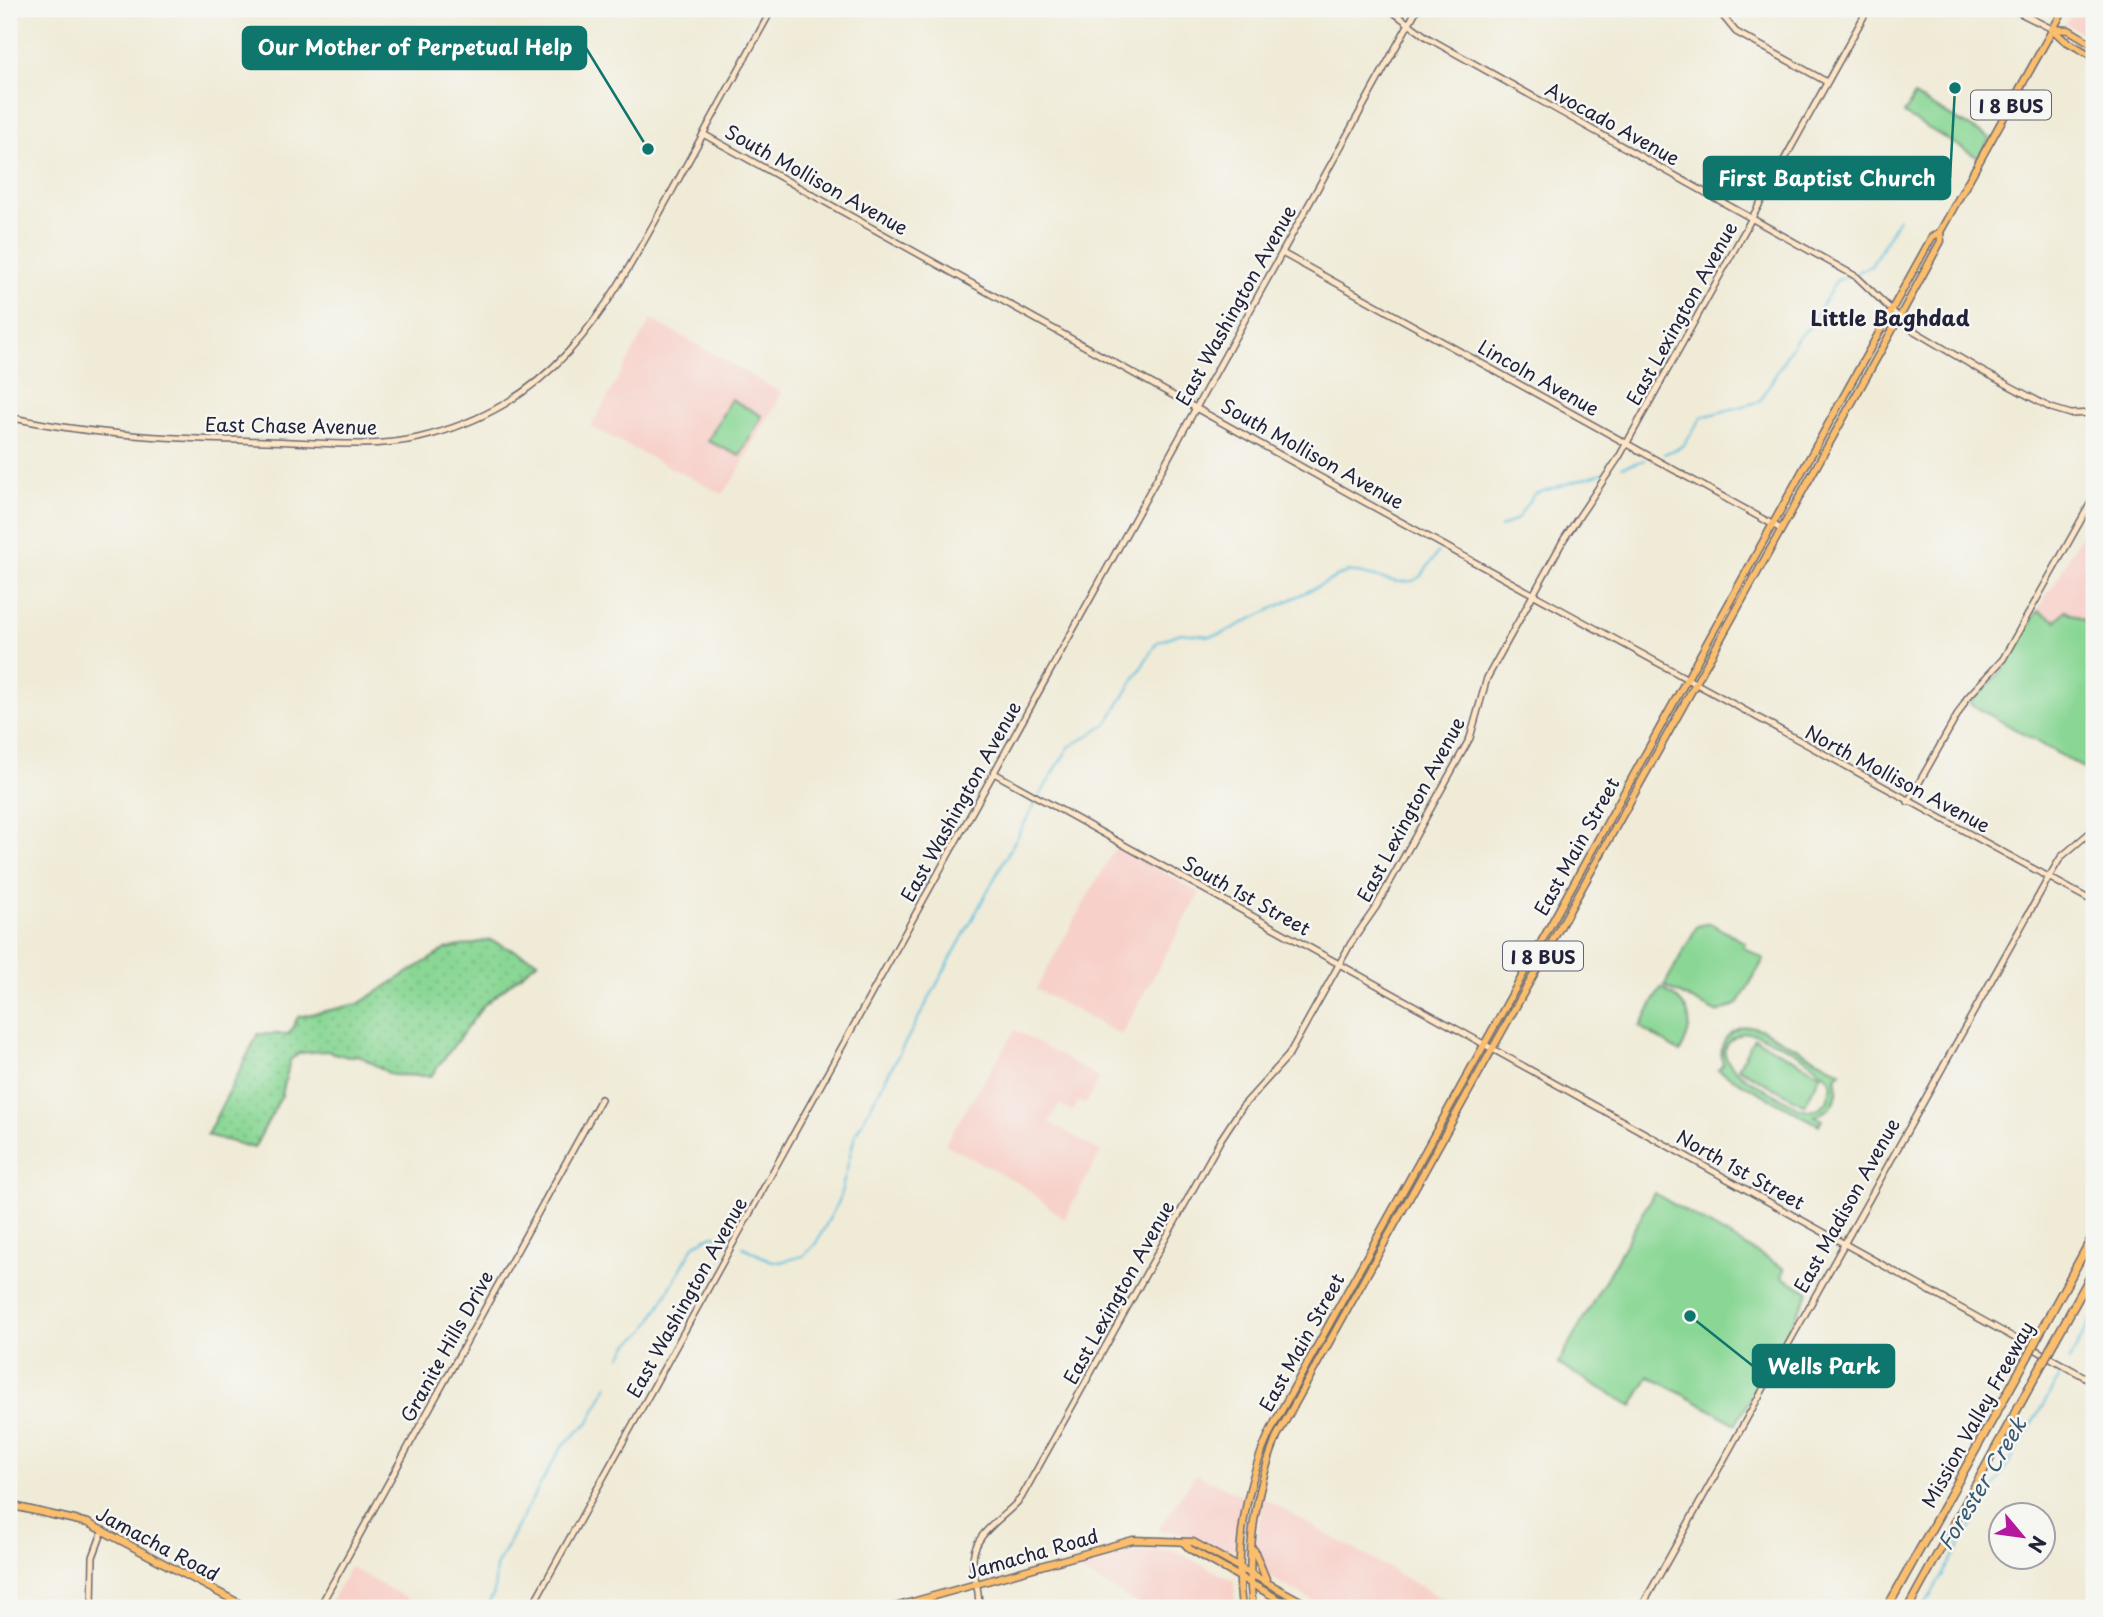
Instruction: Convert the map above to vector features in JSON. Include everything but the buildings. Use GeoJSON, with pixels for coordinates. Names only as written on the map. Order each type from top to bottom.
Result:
{"type":"FeatureCollection","features":[{"type":"Feature","properties":{"kind":"highway","name":"Mission Valley Freeway"},"geometry":{"type":"LineString","coordinates":[[1887,1608],[2094,1234]]}},
{"type":"Feature","properties":{"kind":"highway","name":"Mission Valley Freeway"},"geometry":{"type":"LineString","coordinates":[[1909,1608],[2094,1270]]}},
{"type":"Feature","properties":{"kind":"main road","name":"I 8 BUS"},"geometry":{"type":"LineString","coordinates":[[2052,29],[2064,9]]}},
{"type":"Feature","properties":{"kind":"main road"},"geometry":{"type":"LineString","coordinates":[[2052,29],[2069,30],[2094,45]]}},
{"type":"Feature","properties":{"kind":"main road"},"geometry":{"type":"LineString","coordinates":[[2052,29],[2064,40],[2094,57]]}},
{"type":"Feature","properties":{"kind":"main road","name":"East Main Street"},"geometry":{"type":"LineString","coordinates":[[1253,1606],[1252,1542],[1263,1476],[1270,1453],[1303,1378],[1484,1045],[1932,237],[1940,232],[2052,29]]}},
{"type":"Feature","properties":{"kind":"main road","name":"East Main Street"},"geometry":{"type":"LineString","coordinates":[[1242,1608],[1241,1549],[1247,1504],[1263,1448],[1491,1049],[1899,318],[1941,242],[1940,232]]}},
{"type":"Feature","properties":{"kind":"main road"},"geometry":{"type":"LineString","coordinates":[[1745,574],[1753,579]]}},
{"type":"Feature","properties":{"kind":"main road","name":"Jamacha Road"},"geometry":{"type":"LineString","coordinates":[[9,1505],[71,1518],[103,1530],[248,1608]]}},
{"type":"Feature","properties":{"kind":"main road","name":"Jamacha Road"},"geometry":{"type":"LineString","coordinates":[[891,1608],[1133,1540],[1193,1542],[1313,1608]]}},
{"type":"Feature","properties":{"kind":"main road"},"geometry":{"type":"LineString","coordinates":[[1183,1542],[1190,1549],[1294,1608]]}},
{"type":"Feature","properties":{"kind":"main road"},"geometry":{"type":"LineString","coordinates":[[1252,1542],[1258,1567],[1268,1582]]}},
{"type":"Feature","properties":{"kind":"main road"},"geometry":{"type":"LineString","coordinates":[[1224,1559],[1241,1549]]}},
{"type":"Feature","properties":{"kind":"main road"},"geometry":{"type":"LineString","coordinates":[[1253,1606],[1257,1597],[1269,1593]]}},
{"type":"Feature","properties":{"kind":"street","name":"East Chase Avenue"},"geometry":{"type":"LineString","coordinates":[[9,417],[133,437],[375,444],[418,438],[481,416],[533,386],[577,345],[597,320],[772,9]]}},
{"type":"Feature","properties":{"kind":"street","name":"Avocado Avenue"},"geometry":{"type":"LineString","coordinates":[[1389,9],[1428,38],[1857,277],[1915,332],[2040,404],[2071,414],[2094,413]]}},
{"type":"Feature","properties":{"kind":"street","name":"East Washington Avenue"},"geometry":{"type":"LineString","coordinates":[[531,1608],[1417,9]]}},
{"type":"Feature","properties":{"kind":"street"},"geometry":{"type":"LineString","coordinates":[[1717,9],[1736,32],[1827,82]]}},
{"type":"Feature","properties":{"kind":"street"},"geometry":{"type":"LineString","coordinates":[[1856,9],[1866,11]]}},
{"type":"Feature","properties":{"kind":"street"},"geometry":{"type":"LineString","coordinates":[[2012,9],[2052,29]]}},
{"type":"Feature","properties":{"kind":"street","name":"East Lexington Avenue"},"geometry":{"type":"LineString","coordinates":[[978,1608],[973,1560],[983,1534],[1021,1498],[1221,1139],[1242,1107],[1288,1056],[1339,964],[1376,908],[1470,738],[1487,678],[1564,539],[1601,489],[1866,11]]}},
{"type":"Feature","properties":{"kind":"street","name":"South Mollison Avenue"},"geometry":{"type":"LineString","coordinates":[[703,134],[1394,515],[1533,596],[1687,680]]}},
{"type":"Feature","properties":{"kind":"street","name":"Lincoln Avenue"},"geometry":{"type":"LineString","coordinates":[[1282,253],[1781,529]]}},
{"type":"Feature","properties":{"kind":"street"},"geometry":{"type":"LineString","coordinates":[[1909,802],[1967,698],[2003,659],[2094,497]]}},
{"type":"Feature","properties":{"kind":"street","name":"North Mollison Avenue"},"geometry":{"type":"LineString","coordinates":[[1687,680],[2094,902]]}},
{"type":"Feature","properties":{"kind":"street","name":"South 1st Street"},"geometry":{"type":"LineString","coordinates":[[994,773],[1484,1045]]}},
{"type":"Feature","properties":{"kind":"street","name":"East Madison Avenue"},"geometry":{"type":"LineString","coordinates":[[1640,1608],[2049,877],[2061,857],[2094,829]]}},
{"type":"Feature","properties":{"kind":"street","name":"North 1st Street"},"geometry":{"type":"LineString","coordinates":[[1484,1045],[2094,1382]]}},
{"type":"Feature","properties":{"kind":"street","name":"Granite Hills Drive"},"geometry":{"type":"LineString","coordinates":[[319,1608],[601,1099]]}},
{"type":"Feature","properties":{"kind":"street"},"geometry":{"type":"LineString","coordinates":[[92,1608],[93,1558],[103,1530]]}},
{"type":"Feature","properties":{"kind":"shaded area"},"geometry":{"type":"Polygon","coordinates":[[[2074,9],[2094,9],[2094,40],[2066,24],[2074,9]]]}},
{"type":"Feature","properties":{"kind":"shaded area"},"geometry":{"type":"Polygon","coordinates":[[[651,319],[782,393],[734,479],[722,494],[591,427],[651,319]]]}},
{"type":"Feature","properties":{"kind":"shaded area"},"geometry":{"type":"Polygon","coordinates":[[[2094,511],[2094,626],[2065,610],[2057,621],[2038,611],[2040,605],[2094,511]]]}},
{"type":"Feature","properties":{"kind":"shaded area"},"geometry":{"type":"Polygon","coordinates":[[[1116,846],[1200,893],[1121,1035],[1036,989],[1116,846]]]}},
{"type":"Feature","properties":{"kind":"shaded area"},"geometry":{"type":"Polygon","coordinates":[[[1015,1030],[1100,1078],[1085,1105],[1078,1101],[1072,1111],[1059,1104],[1049,1122],[1101,1152],[1064,1219],[1022,1185],[945,1144],[1015,1030]]]}},
{"type":"Feature","properties":{"kind":"shaded area"},"geometry":{"type":"Polygon","coordinates":[[[1196,1474],[1243,1496],[1237,1545],[1231,1552],[1178,1532],[1158,1530],[1196,1474]]]}},
{"type":"Feature","properties":{"kind":"shaded area"},"geometry":{"type":"Polygon","coordinates":[[[1263,1498],[1459,1608],[1326,1608],[1259,1571],[1254,1555],[1263,1498]]]}},
{"type":"Feature","properties":{"kind":"shaded area"},"geometry":{"type":"Polygon","coordinates":[[[1136,1550],[1175,1551],[1234,1581],[1235,1608],[1145,1608],[1078,1570],[1076,1564],[1136,1550]]]}},
{"type":"Feature","properties":{"kind":"shaded area"},"geometry":{"type":"Polygon","coordinates":[[[350,1567],[406,1598],[426,1608],[327,1608],[350,1567]]]}},
{"type":"Feature","properties":{"kind":"green space"},"geometry":{"type":"Polygon","coordinates":[[[1914,96],[1990,138],[1979,158],[1904,114],[1914,96]]]}},
{"type":"Feature","properties":{"kind":"green space"},"geometry":{"type":"Polygon","coordinates":[[[731,399],[762,416],[740,456],[708,441],[731,399]]]}},
{"type":"Feature","properties":{"kind":"green space"},"geometry":{"type":"Polygon","coordinates":[[[2065,610],[2094,626],[2094,774],[1969,703],[2004,669],[2038,611],[2057,621],[2065,610]]]}},
{"type":"Feature","properties":{"kind":"green space"},"geometry":{"type":"Polygon","coordinates":[[[1710,923],[1745,943],[1743,947],[1764,959],[1738,1004],[1718,1013],[1664,986],[1697,926],[1710,923]]]}},
{"type":"Feature","properties":{"kind":"green space"},"geometry":{"type":"Polygon","coordinates":[[[490,940],[538,961],[484,1005],[431,1076],[392,1075],[358,1055],[348,1057],[327,1051],[300,1053],[290,1060],[282,1095],[254,1148],[207,1135],[258,1034],[289,1034],[298,1017],[358,1004],[446,949],[490,940]]]}},
{"type":"Feature","properties":{"kind":"green space"},"geometry":{"type":"Polygon","coordinates":[[[1661,988],[1685,1007],[1688,1015],[1688,1032],[1680,1052],[1640,1027],[1661,988]]]}},
{"type":"Feature","properties":{"kind":"green space"},"geometry":{"type":"Polygon","coordinates":[[[1743,1027],[1763,1030],[1841,1072],[1836,1077],[1834,1101],[1827,1110],[1815,1116],[1822,1120],[1819,1125],[1718,1070],[1723,1065],[1722,1050],[1726,1038],[1743,1027]],[[1743,1033],[1730,1041],[1725,1050],[1733,1068],[1799,1108],[1814,1110],[1827,1101],[1832,1085],[1819,1068],[1778,1043],[1743,1033]]]}},
{"type":"Feature","properties":{"kind":"green space"},"geometry":{"type":"Polygon","coordinates":[[[1754,1038],[1821,1074],[1805,1105],[1738,1068],[1754,1038]]]}},
{"type":"Feature","properties":{"kind":"green space"},"geometry":{"type":"Polygon","coordinates":[[[1654,1193],[1785,1269],[1782,1277],[1809,1292],[1736,1424],[1649,1376],[1632,1406],[1558,1364],[1654,1193]]]}},
{"type":"Feature","properties":{"kind":"waterway"},"geometry":{"type":"LineString","coordinates":[[1856,273],[1871,266],[1899,218]]}},
{"type":"Feature","properties":{"kind":"waterway"},"geometry":{"type":"LineString","coordinates":[[1664,454],[1683,446],[1702,417],[1758,402],[1795,341],[1810,326],[1836,281],[1850,275]]}},
{"type":"Feature","properties":{"kind":"waterway"},"geometry":{"type":"LineString","coordinates":[[1622,467],[1645,460]]}},
{"type":"Feature","properties":{"kind":"waterway"},"geometry":{"type":"LineString","coordinates":[[1501,527],[1517,519],[1534,494],[1602,473]]}},
{"type":"Feature","properties":{"kind":"waterway"},"geometry":{"type":"LineString","coordinates":[[1040,795],[1069,747],[1106,725],[1157,642],[1181,633],[1209,636],[1221,634],[1349,571],[1397,582],[1413,581],[1421,576],[1438,552]]}},
{"type":"Feature","properties":{"kind":"waterway"},"geometry":{"type":"LineString","coordinates":[[743,1247],[769,1260],[780,1262],[803,1256],[815,1245],[839,1201],[855,1135],[1037,800]]}},
{"type":"Feature","properties":{"kind":"waterway"},"geometry":{"type":"LineString","coordinates":[[621,1357],[628,1345],[646,1330],[695,1244],[713,1235],[728,1238]]}},
{"type":"Feature","properties":{"kind":"waterway","name":"Forester Creek"},"geometry":{"type":"LineString","coordinates":[[2069,1361],[2094,1314]]}},
{"type":"Feature","properties":{"kind":"waterway","name":"Forester Creek"},"geometry":{"type":"LineString","coordinates":[[1923,1608],[2062,1373]]}},
{"type":"Feature","properties":{"kind":"waterway"},"geometry":{"type":"LineString","coordinates":[[486,1608],[494,1593],[496,1567],[515,1530],[562,1446],[589,1422],[608,1385]]}},
{"type":"Feature","properties":{"kind":"place","name":"First Baptist Church"},"geometry":{"type":"Point","coordinates":[1955,88]}},
{"type":"Feature","properties":{"kind":"place","name":"Our Mother of Perpetual Help"},"geometry":{"type":"Point","coordinates":[648,149]}},
{"type":"Feature","properties":{"kind":"place","name":"Wells Park"},"geometry":{"type":"Point","coordinates":[1690,1316]}},
{"type":"Feature","properties":{"kind":"district","name":"Little Baghdad"},"geometry":{"type":"Point","coordinates":[1890,317]}}]}
